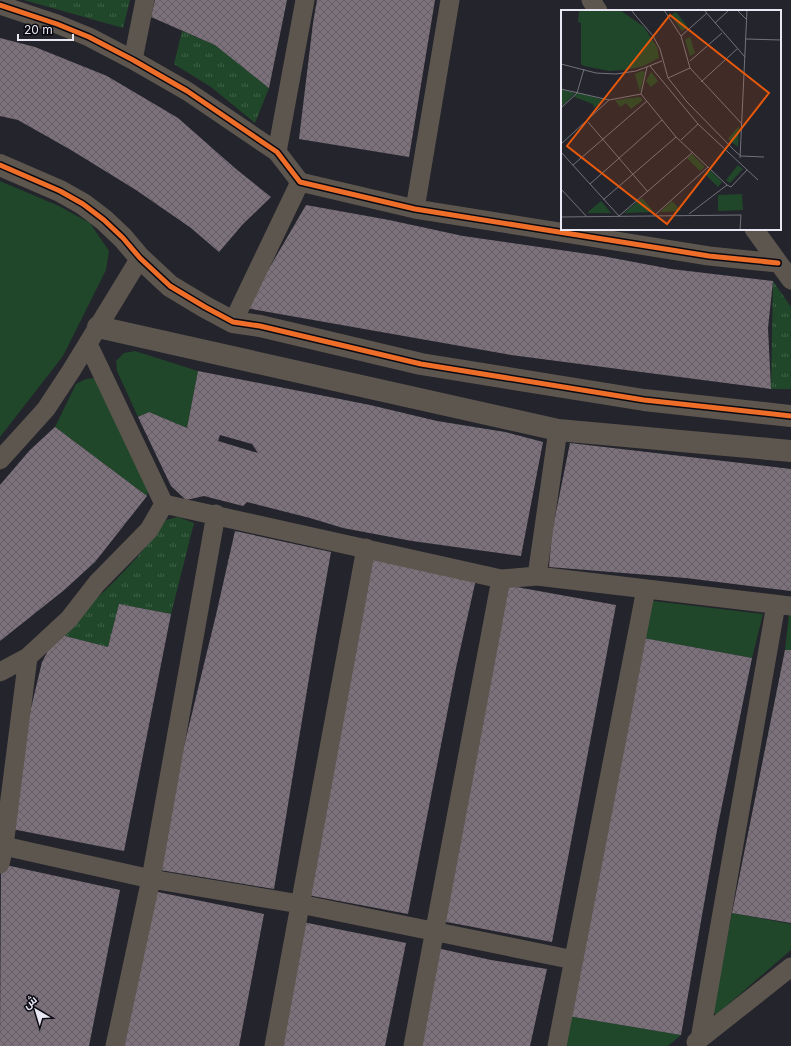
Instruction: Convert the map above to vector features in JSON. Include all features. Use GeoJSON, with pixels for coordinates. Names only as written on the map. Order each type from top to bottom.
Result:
{"type":"FeatureCollection","features":[{"type":"Feature","properties":{"kind":"street"},"geometry":{"type":"LineString","coordinates":[[133,60],[145,0]]}},
{"type":"Feature","properties":{"kind":"street"},"geometry":{"type":"LineString","coordinates":[[277,152],[304,0]]}},
{"type":"Feature","properties":{"kind":"street"},"geometry":{"type":"LineString","coordinates":[[415,209],[450,0]]}},
{"type":"Feature","properties":{"kind":"street"},"geometry":{"type":"LineString","coordinates":[[591,0],[597,10]]}},
{"type":"Feature","properties":{"kind":"street"},"geometry":{"type":"LineString","coordinates":[[0,5],[64,27],[133,60],[187,91],[277,152],[300,182],[415,209],[709,256],[778,263]]}},
{"type":"Feature","properties":{"kind":"street"},"geometry":{"type":"LineString","coordinates":[[0,165],[60,191],[83,204],[104,220],[123,238],[140,258],[170,286],[199,304],[233,322],[260,326],[421,364],[644,400],[791,416]]}},
{"type":"Feature","properties":{"kind":"street"},"geometry":{"type":"LineString","coordinates":[[233,322],[300,182]]}},
{"type":"Feature","properties":{"kind":"street"},"geometry":{"type":"LineString","coordinates":[[755,230],[791,280]]}},
{"type":"Feature","properties":{"kind":"street"},"geometry":{"type":"LineString","coordinates":[[0,460],[46,409],[93,336],[140,258]]}},
{"type":"Feature","properties":{"kind":"street"},"geometry":{"type":"LineString","coordinates":[[93,336],[558,430],[791,451]]}},
{"type":"Feature","properties":{"kind":"street"},"geometry":{"type":"LineString","coordinates":[[93,336],[164,504]]}},
{"type":"Feature","properties":{"kind":"street"},"geometry":{"type":"LineString","coordinates":[[537,576],[558,430]]}},
{"type":"Feature","properties":{"kind":"street"},"geometry":{"type":"LineString","coordinates":[[164,504],[216,514],[501,579],[537,576],[784,605],[696,1042]]}},
{"type":"Feature","properties":{"kind":"street"},"geometry":{"type":"LineString","coordinates":[[0,672],[28,657],[69,619],[97,583],[137,544],[149,530],[164,504]]}},
{"type":"Feature","properties":{"kind":"street"},"geometry":{"type":"LineString","coordinates":[[115,1046],[151,879],[216,514]]}},
{"type":"Feature","properties":{"kind":"street"},"geometry":{"type":"LineString","coordinates":[[274,1046],[366,548]]}},
{"type":"Feature","properties":{"kind":"street"},"geometry":{"type":"LineString","coordinates":[[413,1046],[501,579]]}},
{"type":"Feature","properties":{"kind":"street"},"geometry":{"type":"LineString","coordinates":[[557,1046],[646,590]]}},
{"type":"Feature","properties":{"kind":"street"},"geometry":{"type":"LineString","coordinates":[[0,864],[4,846],[28,657]]}},
{"type":"Feature","properties":{"kind":"street"},"geometry":{"type":"LineString","coordinates":[[4,846],[151,879],[300,904],[435,933],[574,960]]}},
{"type":"Feature","properties":{"kind":"street"},"geometry":{"type":"LineString","coordinates":[[696,1042],[791,967]]}},
{"type":"Feature","properties":{"kind":"green space"},"geometry":{"type":"Polygon","coordinates":[[[24,0],[130,0],[123,28],[24,0]]]}},
{"type":"Feature","properties":{"kind":"green space"},"geometry":{"type":"Polygon","coordinates":[[[182,31],[215,45],[269,88],[255,123],[211,87],[174,64],[182,31]]]}},
{"type":"Feature","properties":{"kind":"green space"},"geometry":{"type":"Polygon","coordinates":[[[0,181],[59,206],[90,223],[109,251],[106,270],[63,356],[0,437],[0,181]]]}},
{"type":"Feature","properties":{"kind":"green space"},"geometry":{"type":"Polygon","coordinates":[[[773,281],[791,307],[791,389],[771,389],[773,281]]]}},
{"type":"Feature","properties":{"kind":"green space"},"geometry":{"type":"Polygon","coordinates":[[[135,351],[198,371],[187,428],[149,412],[138,417],[117,371],[116,361],[124,353],[135,351]]]}},
{"type":"Feature","properties":{"kind":"green space"},"geometry":{"type":"Polygon","coordinates":[[[94,378],[148,491],[147,496],[55,427],[76,384],[86,379],[94,378]]]}},
{"type":"Feature","properties":{"kind":"green space"},"geometry":{"type":"Polygon","coordinates":[[[178,517],[194,523],[171,614],[119,604],[108,647],[57,634],[129,566],[166,520],[178,517]]]}},
{"type":"Feature","properties":{"kind":"green space"},"geometry":{"type":"Polygon","coordinates":[[[645,600],[763,614],[752,658],[638,637],[645,600]]]}},
{"type":"Feature","properties":{"kind":"green space"},"geometry":{"type":"Polygon","coordinates":[[[789,613],[791,613],[791,650],[785,650],[789,613]]]}},
{"type":"Feature","properties":{"kind":"green space"},"geometry":{"type":"Polygon","coordinates":[[[732,913],[791,924],[791,950],[717,1014],[713,1013],[732,913]]]}},
{"type":"Feature","properties":{"kind":"green space"},"geometry":{"type":"Polygon","coordinates":[[[568,1016],[681,1035],[668,1046],[561,1046],[568,1016]]]}},
{"type":"Feature","properties":{"kind":"building"},"geometry":{"type":"Polygon","coordinates":[[[155,0],[287,0],[269,88],[215,45],[151,17],[155,0]]]}},
{"type":"Feature","properties":{"kind":"building"},"geometry":{"type":"Polygon","coordinates":[[[317,0],[435,0],[409,157],[299,139],[317,0]]]}},
{"type":"Feature","properties":{"kind":"building"},"geometry":{"type":"Polygon","coordinates":[[[0,38],[35,47],[107,76],[178,118],[236,169],[271,197],[243,224],[219,252],[191,228],[136,190],[71,150],[18,120],[0,116],[0,38]]]}},
{"type":"Feature","properties":{"kind":"building"},"geometry":{"type":"Polygon","coordinates":[[[306,205],[389,220],[463,236],[602,256],[671,269],[773,281],[768,328],[771,389],[511,355],[246,308],[306,205]]]}},
{"type":"Feature","properties":{"kind":"building"},"geometry":{"type":"Polygon","coordinates":[[[198,371],[370,405],[437,421],[505,432],[543,442],[521,556],[412,541],[343,528],[247,502],[243,506],[204,496],[186,500],[171,486],[138,417],[149,412],[187,428],[198,371]],[[220,435],[218,441],[258,453],[252,444],[220,435]]]}},
{"type":"Feature","properties":{"kind":"building"},"geometry":{"type":"Polygon","coordinates":[[[55,427],[147,496],[95,562],[63,591],[0,641],[0,485],[30,450],[55,427]]]}},
{"type":"Feature","properties":{"kind":"building"},"geometry":{"type":"Polygon","coordinates":[[[570,443],[791,469],[791,591],[686,578],[549,567],[552,532],[570,443]]]}},
{"type":"Feature","properties":{"kind":"building"},"geometry":{"type":"Polygon","coordinates":[[[235,531],[331,552],[274,889],[154,869],[235,531]]]}},
{"type":"Feature","properties":{"kind":"building"},"geometry":{"type":"Polygon","coordinates":[[[358,557],[476,579],[456,668],[408,914],[297,893],[358,557]]]}},
{"type":"Feature","properties":{"kind":"building"},"geometry":{"type":"Polygon","coordinates":[[[505,585],[616,605],[552,942],[436,920],[505,585]]]}},
{"type":"Feature","properties":{"kind":"building"},"geometry":{"type":"Polygon","coordinates":[[[119,604],[171,614],[124,851],[12,829],[27,725],[42,662],[57,634],[108,647],[119,604]]]}},
{"type":"Feature","properties":{"kind":"building"},"geometry":{"type":"Polygon","coordinates":[[[638,637],[752,658],[717,830],[681,1035],[568,1016],[638,637]]]}},
{"type":"Feature","properties":{"kind":"building"},"geometry":{"type":"Polygon","coordinates":[[[785,650],[791,650],[791,923],[732,913],[785,650]]]}},
{"type":"Feature","properties":{"kind":"building"},"geometry":{"type":"Polygon","coordinates":[[[1,864],[120,890],[89,1046],[0,1046],[1,864]]]}},
{"type":"Feature","properties":{"kind":"building"},"geometry":{"type":"Polygon","coordinates":[[[148,890],[264,914],[239,1046],[118,1046],[148,890]]]}},
{"type":"Feature","properties":{"kind":"building"},"geometry":{"type":"Polygon","coordinates":[[[293,920],[406,943],[385,1046],[268,1046],[293,920]]]}},
{"type":"Feature","properties":{"kind":"building"},"geometry":{"type":"Polygon","coordinates":[[[432,947],[491,960],[547,969],[530,1046],[412,1046],[432,947]]]}},
{"type":"Feature","properties":{"kind":"cycle path"},"geometry":{"type":"LineString","coordinates":[[0,5],[57,24],[89,37],[187,91],[277,152],[300,182],[415,209],[709,256],[778,263]]}},
{"type":"Feature","properties":{"kind":"cycle path"},"geometry":{"type":"LineString","coordinates":[[0,165],[60,191],[83,204],[104,220],[123,238],[140,258],[170,286],[233,322],[260,326],[421,364],[644,400],[791,416]]}}]}
